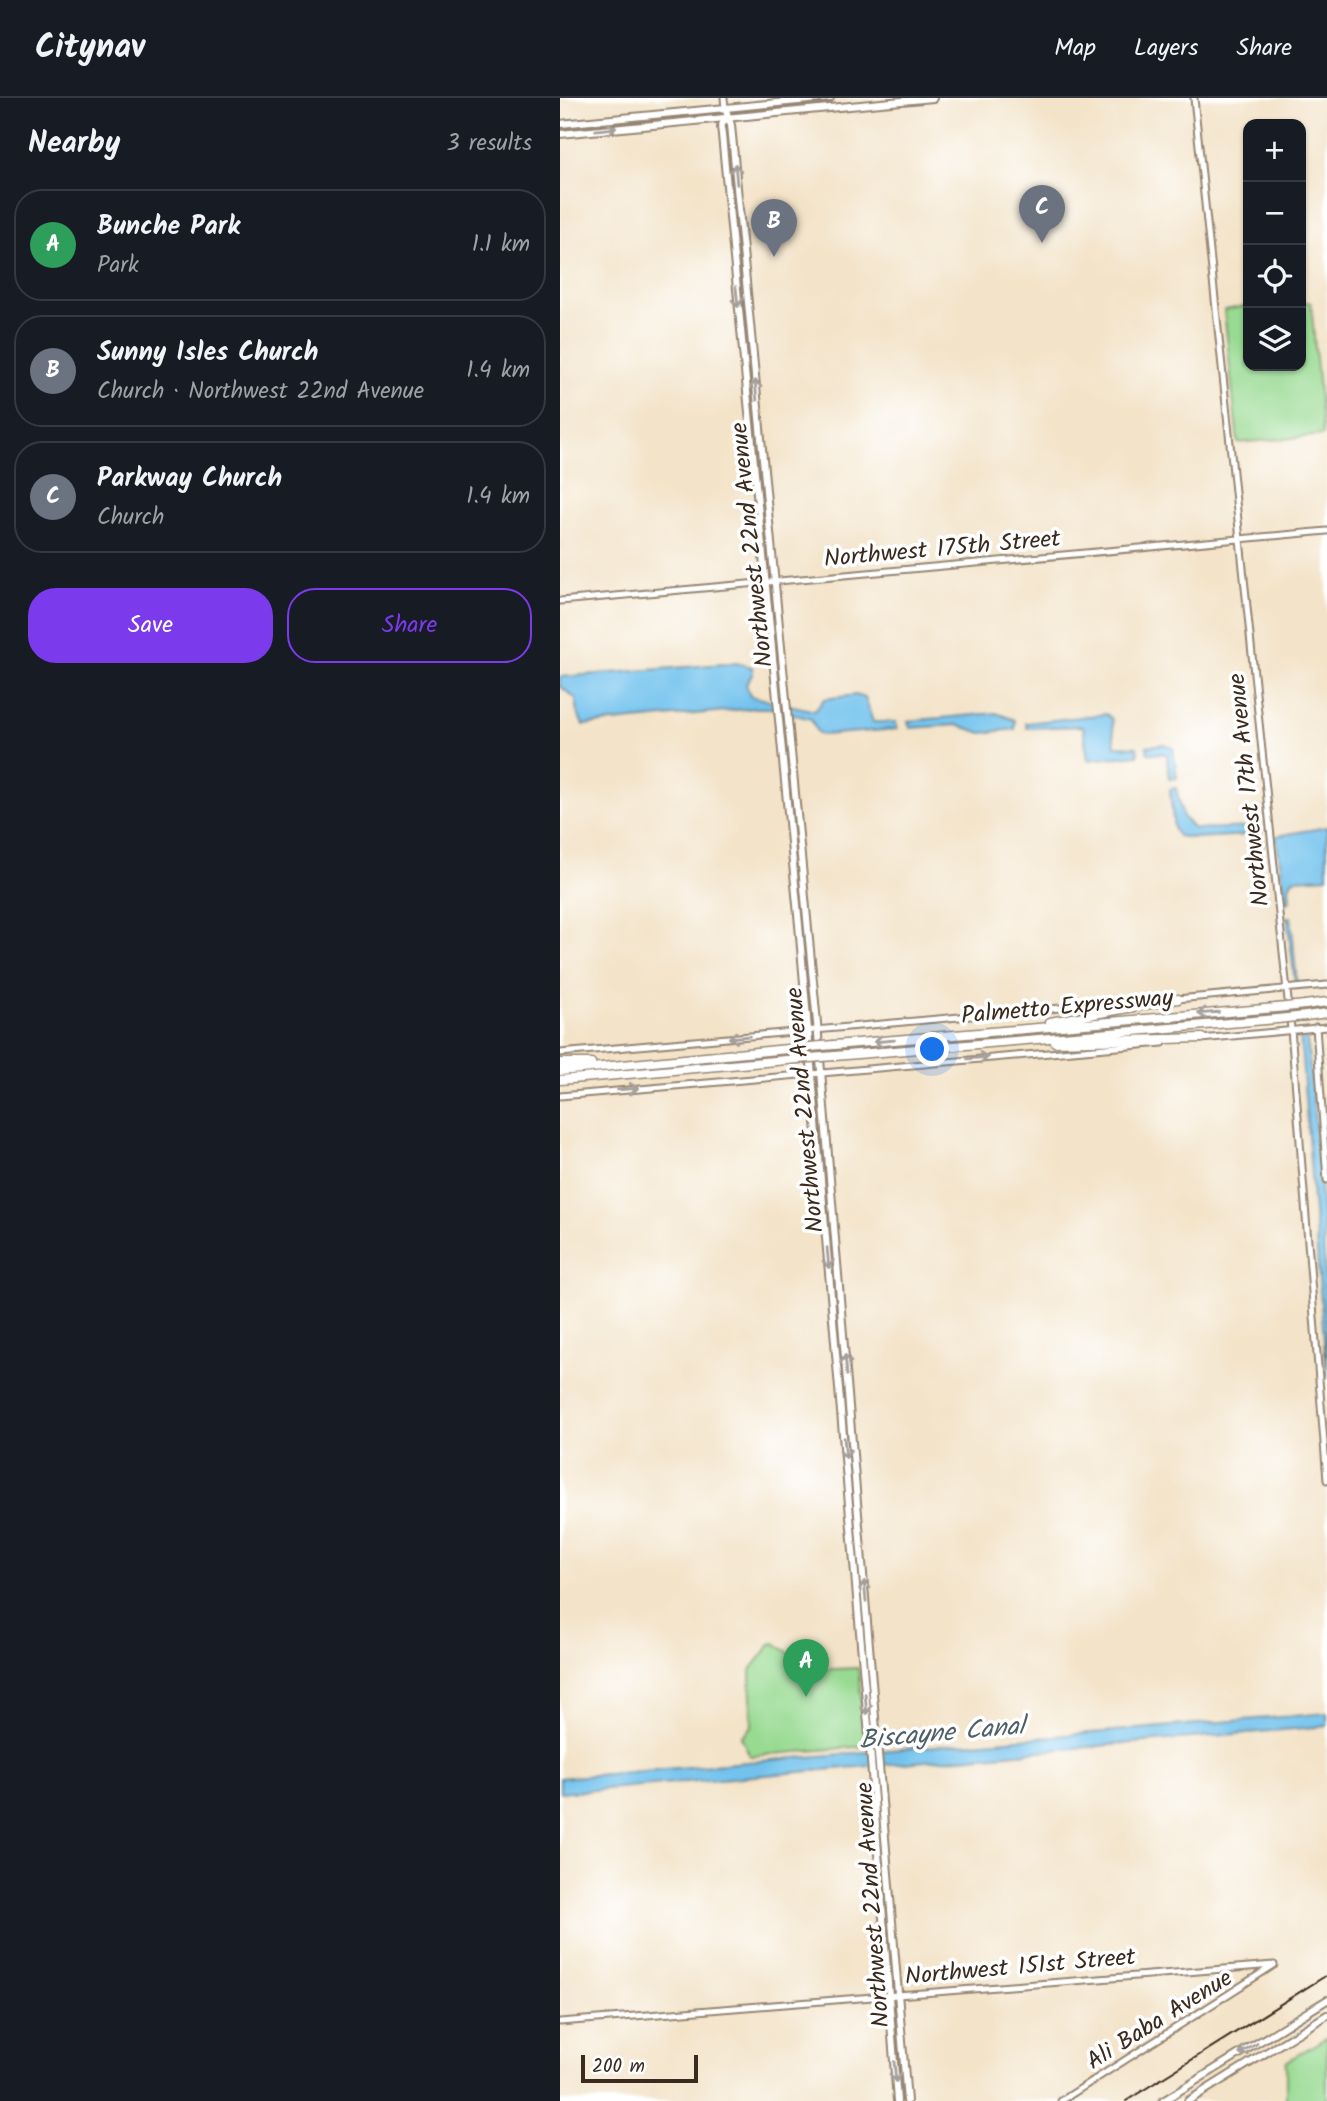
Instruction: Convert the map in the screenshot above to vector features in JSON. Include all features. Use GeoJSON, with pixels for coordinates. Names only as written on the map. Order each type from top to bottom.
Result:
{"type":"FeatureCollection","features":[{"type":"Feature","properties":{"kind":"highway"},"geometry":{"type":"LineString","coordinates":[[981,1032],[1178,999]]}},
{"type":"Feature","properties":{"kind":"highway","name":"Palmetto Expressway"},"geometry":{"type":"LineString","coordinates":[[560,1070],[1327,1002]]}},
{"type":"Feature","properties":{"kind":"highway","name":"Palmetto Expressway"},"geometry":{"type":"LineString","coordinates":[[560,1082],[1327,1013]]}},
{"type":"Feature","properties":{"kind":"highway"},"geometry":{"type":"LineString","coordinates":[[1017,1040],[1202,1038]]}},
{"type":"Feature","properties":{"kind":"highway"},"geometry":{"type":"LineString","coordinates":[[560,1063],[633,1064]]}},
{"type":"Feature","properties":{"kind":"main road"},"geometry":{"type":"LineString","coordinates":[[560,124],[830,98]]}},
{"type":"Feature","properties":{"kind":"main road"},"geometry":{"type":"LineString","coordinates":[[842,106],[851,98]]}},
{"type":"Feature","properties":{"kind":"main road"},"geometry":{"type":"LineString","coordinates":[[560,134],[933,98]]}},
{"type":"Feature","properties":{"kind":"main road","name":"Northwest 22nd Avenue"},"geometry":{"type":"LineString","coordinates":[[725,107],[726,117],[731,125],[738,197],[870,1748],[897,2101]]}},
{"type":"Feature","properties":{"kind":"main road","name":"Northwest 22nd Avenue"},"geometry":{"type":"LineString","coordinates":[[726,117],[721,127],[728,198],[818,1030],[907,2101]]}},
{"type":"Feature","properties":{"kind":"main road"},"geometry":{"type":"LineString","coordinates":[[728,198],[738,197]]}},
{"type":"Feature","properties":{"kind":"main road"},"geometry":{"type":"LineString","coordinates":[[1163,2101],[1327,2000]]}},
{"type":"Feature","properties":{"kind":"main road"},"geometry":{"type":"LineString","coordinates":[[1188,2101],[1327,2015]]}},
{"type":"Feature","properties":{"kind":"main road"},"geometry":{"type":"LineString","coordinates":[[1267,2037],[1274,2048]]}},
{"type":"Feature","properties":{"kind":"street","name":"Northwest 22nd Avenue"},"geometry":{"type":"LineString","coordinates":[[724,98],[725,107]]}},
{"type":"Feature","properties":{"kind":"street","name":"Northwest 17th Avenue"},"geometry":{"type":"LineString","coordinates":[[1194,98],[1291,1029],[1327,1480]]}},
{"type":"Feature","properties":{"kind":"street","name":"Northwest 175th Street"},"geometry":{"type":"LineString","coordinates":[[560,601],[1327,531]]}},
{"type":"Feature","properties":{"kind":"street"},"geometry":{"type":"LineString","coordinates":[[560,1053],[1327,985]]}},
{"type":"Feature","properties":{"kind":"street"},"geometry":{"type":"LineString","coordinates":[[1316,1027],[1327,1180]]}},
{"type":"Feature","properties":{"kind":"street"},"geometry":{"type":"LineString","coordinates":[[560,1096],[1327,1027]]}},
{"type":"Feature","properties":{"kind":"street","name":"Northwest 151st Street"},"geometry":{"type":"LineString","coordinates":[[560,2022],[1274,1965]]}},
{"type":"Feature","properties":{"kind":"street","name":"Ali Baba Avenue"},"geometry":{"type":"LineString","coordinates":[[1061,2101],[1274,1965]]}},
{"type":"Feature","properties":{"kind":"green space"},"geometry":{"type":"Polygon","coordinates":[[[1306,302],[1311,303],[1323,435],[1238,443],[1224,310],[1243,307],[1243,371],[1306,371],[1306,302]]]}},
{"type":"Feature","properties":{"kind":"green space"},"geometry":{"type":"Polygon","coordinates":[[[775,1643],[812,1670],[858,1668],[866,1746],[750,1756],[741,1737],[752,1726],[750,1671],[771,1644],[775,1643]]]}},
{"type":"Feature","properties":{"kind":"green space"},"geometry":{"type":"Polygon","coordinates":[[[1327,2037],[1327,2101],[1286,2101],[1286,2062],[1327,2037]]]}},
{"type":"Feature","properties":{"kind":"water"},"geometry":{"type":"Polygon","coordinates":[[[736,663],[752,667],[753,673],[746,684],[750,696],[815,711],[824,699],[856,695],[865,698],[873,722],[896,722],[897,729],[822,735],[817,732],[811,719],[771,708],[583,725],[576,699],[560,686],[560,677],[736,663]]]}},
{"type":"Feature","properties":{"kind":"water"},"geometry":{"type":"Polygon","coordinates":[[[996,713],[1015,720],[1015,729],[982,733],[957,725],[910,728],[908,721],[996,713]]]}},
{"type":"Feature","properties":{"kind":"water"},"geometry":{"type":"Polygon","coordinates":[[[1106,714],[1112,719],[1115,746],[1137,747],[1138,755],[1088,760],[1083,726],[1027,728],[1026,723],[1106,714]]]}},
{"type":"Feature","properties":{"kind":"water"},"geometry":{"type":"Polygon","coordinates":[[[1165,744],[1173,748],[1177,778],[1169,779],[1167,754],[1148,753],[1147,746],[1165,744]]]}},
{"type":"Feature","properties":{"kind":"water"},"geometry":{"type":"Polygon","coordinates":[[[1176,788],[1183,817],[1194,829],[1259,827],[1264,845],[1253,844],[1251,835],[1193,838],[1178,836],[1174,830],[1170,789],[1176,788]]]}},
{"type":"Feature","properties":{"kind":"water"},"geometry":{"type":"Polygon","coordinates":[[[1327,827],[1327,877],[1293,879],[1289,886],[1290,901],[1286,903],[1276,836],[1327,827]]]}},
{"type":"Feature","properties":{"kind":"water"},"geometry":{"type":"Polygon","coordinates":[[[1287,917],[1291,917],[1297,984],[1295,984],[1287,917]]]}},
{"type":"Feature","properties":{"kind":"water"},"geometry":{"type":"Polygon","coordinates":[[[1300,1033],[1307,1040],[1316,1125],[1326,1294],[1327,1379],[1300,1033]]]}},
{"type":"Feature","properties":{"kind":"water"},"geometry":{"type":"Polygon","coordinates":[[[1327,1713],[1327,1726],[560,1793],[560,1778],[1327,1713]]]}},
{"type":"Feature","properties":{"kind":"railway"},"geometry":{"type":"LineString","coordinates":[[1126,2101],[1327,1975]]}},
{"type":"Feature","properties":{"kind":"place","name":"Parkway Church"},"geometry":{"type":"Point","coordinates":[1042,243]}},
{"type":"Feature","properties":{"kind":"place","name":"Sunny Isles Church"},"geometry":{"type":"Point","coordinates":[774,257]}},
{"type":"Feature","properties":{"kind":"place","name":"Bunche Park"},"geometry":{"type":"Point","coordinates":[806,1697]}},
{"type":"Feature","properties":{"kind":"water label","name":"Biscayne Canal"},"geometry":{"type":"Point","coordinates":[942,1732]}}]}
